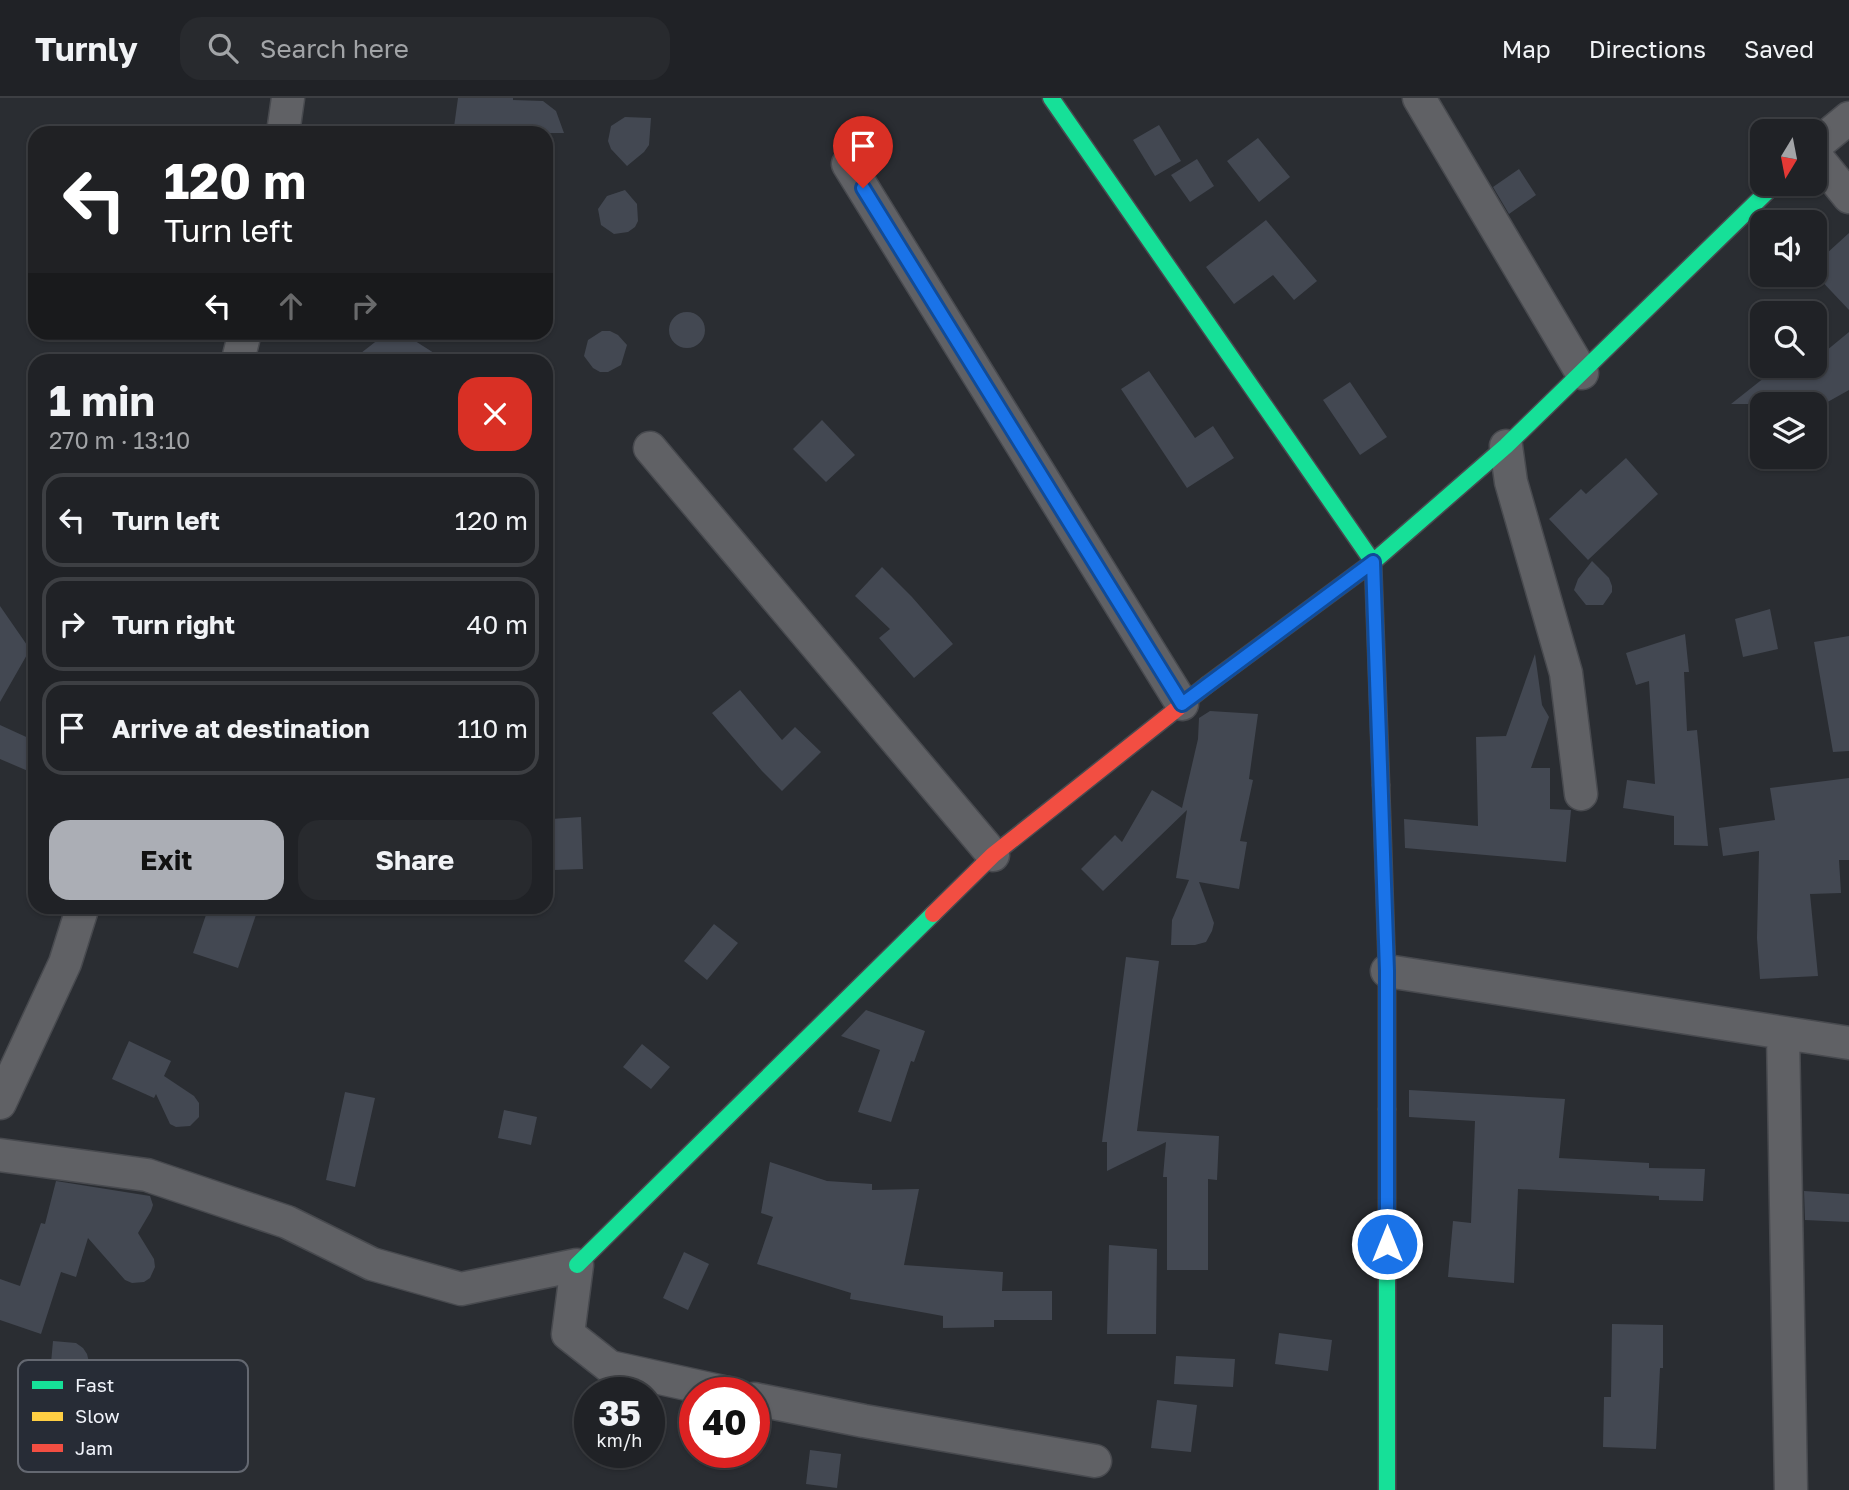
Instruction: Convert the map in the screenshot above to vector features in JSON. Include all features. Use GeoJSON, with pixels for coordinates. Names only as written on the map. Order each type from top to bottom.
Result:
{"type":"FeatureCollection","features":[{"type":"Feature","properties":{"kind":"street"},"geometry":{"type":"LineString","coordinates":[[284,126],[288,98]]}},
{"type":"Feature","properties":{"kind":"street"},"geometry":{"type":"LineString","coordinates":[[1051,98],[1373,562],[1387,971],[1387,1490]]}},
{"type":"Feature","properties":{"kind":"street"},"geometry":{"type":"LineString","coordinates":[[1419,98],[1582,373]]}},
{"type":"Feature","properties":{"kind":"street"},"geometry":{"type":"LineString","coordinates":[[1827,136],[1849,118]]}},
{"type":"Feature","properties":{"kind":"street"},"geometry":{"type":"LineString","coordinates":[[848,164],[1182,704]]}},
{"type":"Feature","properties":{"kind":"street"},"geometry":{"type":"LineString","coordinates":[[1827,170],[1849,197]]}},
{"type":"Feature","properties":{"kind":"street"},"geometry":{"type":"LineString","coordinates":[[0,1155],[147,1175],[287,1222],[372,1264],[461,1289],[578,1265],[993,855],[1182,704],[1373,562],[1506,446],[1763,196]]}},
{"type":"Feature","properties":{"kind":"street"},"geometry":{"type":"LineString","coordinates":[[1506,446],[1511,482],[1566,673],[1581,794]]}},
{"type":"Feature","properties":{"kind":"street"},"geometry":{"type":"LineString","coordinates":[[650,448],[993,855]]}},
{"type":"Feature","properties":{"kind":"street"},"geometry":{"type":"LineString","coordinates":[[0,1103],[65,963],[80,914]]}},
{"type":"Feature","properties":{"kind":"street"},"geometry":{"type":"LineString","coordinates":[[1387,971],[1849,1043]]}},
{"type":"Feature","properties":{"kind":"street"},"geometry":{"type":"LineString","coordinates":[[1783,1034],[1791,1490]]}},
{"type":"Feature","properties":{"kind":"street"},"geometry":{"type":"LineString","coordinates":[[578,1265],[568,1334],[610,1367],[679,1382]]}},
{"type":"Feature","properties":{"kind":"street"},"geometry":{"type":"LineString","coordinates":[[770,1402],[864,1422],[1095,1461]]}},
{"type":"Feature","properties":{"kind":"building"},"geometry":{"type":"Polygon","coordinates":[[[458,98],[513,98],[543,101],[556,111],[564,133],[553,133],[553,126],[454,126],[458,98]]]}},
{"type":"Feature","properties":{"kind":"building"},"geometry":{"type":"Polygon","coordinates":[[[625,117],[651,118],[649,145],[627,166],[611,149],[608,141],[611,126],[625,117]]]}},
{"type":"Feature","properties":{"kind":"building"},"geometry":{"type":"Polygon","coordinates":[[[1159,125],[1181,161],[1155,176],[1133,140],[1159,125]]]}},
{"type":"Feature","properties":{"kind":"building"},"geometry":{"type":"Polygon","coordinates":[[[1258,138],[1290,177],[1259,202],[1227,161],[1258,138]]]}},
{"type":"Feature","properties":{"kind":"building"},"geometry":{"type":"Polygon","coordinates":[[[1197,159],[1214,186],[1190,202],[1171,175],[1197,159]]]}},
{"type":"Feature","properties":{"kind":"building"},"geometry":{"type":"Polygon","coordinates":[[[1519,169],[1536,195],[1509,214],[1493,187],[1519,169]]]}},
{"type":"Feature","properties":{"kind":"building"},"geometry":{"type":"Polygon","coordinates":[[[625,190],[637,204],[638,221],[628,232],[614,234],[601,225],[598,209],[607,196],[625,190]]]}},
{"type":"Feature","properties":{"kind":"building"},"geometry":{"type":"Polygon","coordinates":[[[1266,220],[1317,281],[1294,300],[1273,275],[1234,304],[1206,267],[1266,220]]]}},
{"type":"Feature","properties":{"kind":"building"},"geometry":{"type":"Polygon","coordinates":[[[1849,233],[1849,310],[1827,287],[1827,253],[1849,233]]]}},
{"type":"Feature","properties":{"kind":"building"},"geometry":{"type":"Polygon","coordinates":[[[687,312],[700,317],[705,330],[700,343],[687,348],[674,343],[669,330],[674,317],[687,312]]]}},
{"type":"Feature","properties":{"kind":"building"},"geometry":{"type":"Polygon","coordinates":[[[602,331],[618,335],[627,345],[621,365],[608,372],[593,368],[584,356],[588,340],[602,331]]]}},
{"type":"Feature","properties":{"kind":"building"},"geometry":{"type":"Polygon","coordinates":[[[1849,332],[1849,390],[1827,402],[1827,392],[1750,392],[1750,404],[1731,404],[1764,378],[1827,378],[1827,350],[1849,332]]]}},
{"type":"Feature","properties":{"kind":"building"},"geometry":{"type":"Polygon","coordinates":[[[378,340],[414,340],[436,354],[360,354],[378,340]]]}},
{"type":"Feature","properties":{"kind":"building"},"geometry":{"type":"Polygon","coordinates":[[[1149,371],[1195,438],[1213,426],[1234,458],[1187,488],[1121,389],[1149,371]]]}},
{"type":"Feature","properties":{"kind":"building"},"geometry":{"type":"Polygon","coordinates":[[[1350,382],[1387,437],[1360,455],[1323,400],[1350,382]]]}},
{"type":"Feature","properties":{"kind":"building"},"geometry":{"type":"Polygon","coordinates":[[[822,420],[855,455],[826,482],[793,449],[822,420]]]}},
{"type":"Feature","properties":{"kind":"building"},"geometry":{"type":"Polygon","coordinates":[[[1626,458],[1658,494],[1588,560],[1549,519],[1581,489],[1586,494],[1626,458]]]}},
{"type":"Feature","properties":{"kind":"building"},"geometry":{"type":"Polygon","coordinates":[[[1592,561],[1609,578],[1612,586],[1612,592],[1603,605],[1586,605],[1574,590],[1578,579],[1592,561]]]}},
{"type":"Feature","properties":{"kind":"building"},"geometry":{"type":"Polygon","coordinates":[[[882,567],[953,644],[914,678],[879,638],[890,629],[855,596],[882,567]]]}},
{"type":"Feature","properties":{"kind":"building"},"geometry":{"type":"Polygon","coordinates":[[[0,606],[27,645],[28,653],[0,702],[0,606]]]}},
{"type":"Feature","properties":{"kind":"building"},"geometry":{"type":"Polygon","coordinates":[[[1770,609],[1778,649],[1743,657],[1735,619],[1770,609]]]}},
{"type":"Feature","properties":{"kind":"building"},"geometry":{"type":"Polygon","coordinates":[[[1685,634],[1689,672],[1684,672],[1687,731],[1697,730],[1708,846],[1674,845],[1674,816],[1623,808],[1627,780],[1655,784],[1649,681],[1636,685],[1626,653],[1685,634]]]}},
{"type":"Feature","properties":{"kind":"building"},"geometry":{"type":"Polygon","coordinates":[[[1849,636],[1849,751],[1833,752],[1814,642],[1849,636]]]}},
{"type":"Feature","properties":{"kind":"building"},"geometry":{"type":"Polygon","coordinates":[[[1535,654],[1542,705],[1549,717],[1531,768],[1550,768],[1550,809],[1571,810],[1566,862],[1405,848],[1404,819],[1478,826],[1476,737],[1506,736],[1535,654]]]}},
{"type":"Feature","properties":{"kind":"building"},"geometry":{"type":"Polygon","coordinates":[[[740,690],[782,740],[795,727],[821,752],[782,791],[712,713],[740,690]]]}},
{"type":"Feature","properties":{"kind":"building"},"geometry":{"type":"Polygon","coordinates":[[[1210,711],[1258,714],[1249,779],[1253,780],[1240,841],[1247,842],[1239,889],[1199,882],[1214,923],[1206,942],[1171,945],[1172,920],[1189,880],[1176,878],[1187,810],[1103,891],[1081,869],[1115,835],[1122,842],[1152,790],[1182,808],[1198,739],[1199,718],[1210,711]]]}},
{"type":"Feature","properties":{"kind":"building"},"geometry":{"type":"Polygon","coordinates":[[[0,725],[28,738],[28,771],[0,759],[0,725]]]}},
{"type":"Feature","properties":{"kind":"building"},"geometry":{"type":"Polygon","coordinates":[[[1849,778],[1849,860],[1839,860],[1841,893],[1810,894],[1818,976],[1760,979],[1757,938],[1759,851],[1723,856],[1719,828],[1775,820],[1770,788],[1849,778]]]}},
{"type":"Feature","properties":{"kind":"building"},"geometry":{"type":"Polygon","coordinates":[[[581,817],[583,869],[554,870],[553,819],[581,817]]]}},
{"type":"Feature","properties":{"kind":"building"},"geometry":{"type":"Polygon","coordinates":[[[206,914],[256,914],[238,968],[193,953],[206,914]]]}},
{"type":"Feature","properties":{"kind":"building"},"geometry":{"type":"Polygon","coordinates":[[[714,924],[738,943],[707,980],[684,961],[714,924]]]}},
{"type":"Feature","properties":{"kind":"building"},"geometry":{"type":"Polygon","coordinates":[[[1126,957],[1159,961],[1137,1131],[1219,1136],[1217,1180],[1208,1179],[1208,1270],[1167,1270],[1167,1177],[1163,1177],[1166,1142],[1107,1171],[1107,1142],[1102,1142],[1126,957]]]}},
{"type":"Feature","properties":{"kind":"building"},"geometry":{"type":"Polygon","coordinates":[[[866,1010],[925,1031],[914,1062],[911,1061],[891,1122],[858,1112],[880,1050],[841,1036],[866,1010]]]}},
{"type":"Feature","properties":{"kind":"building"},"geometry":{"type":"Polygon","coordinates":[[[129,1041],[171,1061],[164,1076],[194,1096],[199,1103],[199,1117],[190,1126],[176,1127],[170,1124],[156,1094],[154,1098],[112,1079],[129,1041]]]}},
{"type":"Feature","properties":{"kind":"building"},"geometry":{"type":"Polygon","coordinates":[[[642,1044],[670,1067],[651,1089],[623,1067],[642,1044]]]}},
{"type":"Feature","properties":{"kind":"building"},"geometry":{"type":"Polygon","coordinates":[[[1409,1090],[1565,1099],[1559,1158],[1649,1163],[1649,1168],[1705,1169],[1703,1201],[1659,1200],[1659,1196],[1518,1189],[1514,1283],[1448,1277],[1453,1221],[1471,1223],[1475,1121],[1409,1117],[1409,1090]]]}},
{"type":"Feature","properties":{"kind":"building"},"geometry":{"type":"Polygon","coordinates":[[[345,1092],[375,1098],[355,1187],[326,1180],[345,1092]]]}},
{"type":"Feature","properties":{"kind":"building"},"geometry":{"type":"Polygon","coordinates":[[[504,1110],[537,1117],[531,1145],[498,1138],[504,1110]]]}},
{"type":"Feature","properties":{"kind":"building"},"geometry":{"type":"Polygon","coordinates":[[[770,1162],[827,1181],[872,1184],[872,1190],[919,1189],[904,1265],[1003,1272],[1002,1291],[1052,1291],[1052,1320],[994,1320],[994,1327],[943,1328],[943,1316],[850,1299],[851,1293],[757,1264],[773,1217],[761,1213],[770,1162]]]}},
{"type":"Feature","properties":{"kind":"building"},"geometry":{"type":"Polygon","coordinates":[[[56,1181],[150,1196],[153,1205],[138,1233],[154,1259],[155,1267],[150,1278],[144,1282],[132,1283],[125,1280],[88,1238],[76,1277],[61,1272],[41,1334],[0,1320],[0,1279],[20,1286],[41,1223],[45,1224],[56,1181]]]}},
{"type":"Feature","properties":{"kind":"building"},"geometry":{"type":"Polygon","coordinates":[[[1804,1191],[1849,1194],[1849,1222],[1805,1220],[1804,1191]]]}},
{"type":"Feature","properties":{"kind":"building"},"geometry":{"type":"Polygon","coordinates":[[[1109,1245],[1157,1249],[1156,1334],[1107,1334],[1109,1245]]]}},
{"type":"Feature","properties":{"kind":"building"},"geometry":{"type":"Polygon","coordinates":[[[684,1252],[709,1264],[688,1310],[663,1298],[684,1252]]]}},
{"type":"Feature","properties":{"kind":"building"},"geometry":{"type":"Polygon","coordinates":[[[1612,1324],[1663,1325],[1663,1368],[1660,1368],[1656,1449],[1603,1447],[1604,1397],[1611,1397],[1612,1324]]]}},
{"type":"Feature","properties":{"kind":"building"},"geometry":{"type":"Polygon","coordinates":[[[1279,1333],[1332,1340],[1328,1371],[1275,1364],[1279,1333]]]}},
{"type":"Feature","properties":{"kind":"building"},"geometry":{"type":"Polygon","coordinates":[[[53,1341],[76,1343],[83,1348],[88,1360],[51,1360],[53,1341]]]}},
{"type":"Feature","properties":{"kind":"building"},"geometry":{"type":"Polygon","coordinates":[[[1176,1356],[1235,1359],[1233,1387],[1174,1384],[1176,1356]]]}},
{"type":"Feature","properties":{"kind":"building"},"geometry":{"type":"Polygon","coordinates":[[[1157,1400],[1197,1405],[1191,1452],[1151,1448],[1157,1400]]]}},
{"type":"Feature","properties":{"kind":"building"},"geometry":{"type":"Polygon","coordinates":[[[810,1450],[841,1454],[837,1488],[806,1484],[810,1450]]]}},
{"type":"Feature","properties":{"kind":"traffic: fast"},"geometry":{"type":"LineString","coordinates":[[1051,98],[1373,562],[1381,785]]}},
{"type":"Feature","properties":{"kind":"traffic: fast"},"geometry":{"type":"LineString","coordinates":[[1207,685],[1373,562],[1506,446],[1763,196]]}},
{"type":"Feature","properties":{"kind":"traffic: fast"},"geometry":{"type":"LineString","coordinates":[[577,1265],[933,914]]}},
{"type":"Feature","properties":{"kind":"traffic: fast"},"geometry":{"type":"LineString","coordinates":[[1387,1109],[1387,1490]]}},
{"type":"Feature","properties":{"kind":"traffic: slow"},"geometry":{"type":"LineString","coordinates":[[1381,785],[1387,971],[1387,1109]]}},
{"type":"Feature","properties":{"kind":"traffic: jam"},"geometry":{"type":"LineString","coordinates":[[933,914],[993,855],[1207,685]]}},
{"type":"Feature","properties":{"kind":"route"},"geometry":{"type":"LineString","coordinates":[[863,188],[1182,704],[1373,562],[1387,971],[1387,1244]]}}]}
